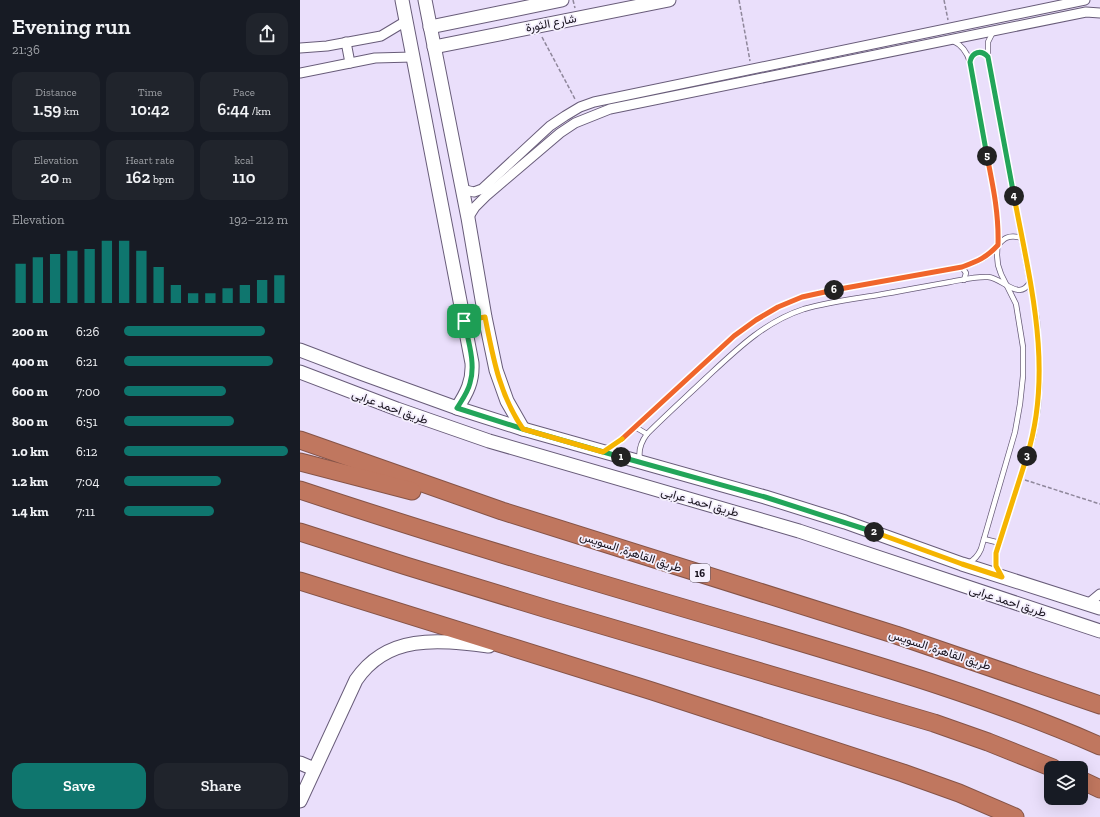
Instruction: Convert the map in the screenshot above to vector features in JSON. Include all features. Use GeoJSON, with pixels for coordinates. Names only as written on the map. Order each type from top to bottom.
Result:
{"type":"FeatureCollection","features":[{"type":"Feature","properties":{"kind":"highway","name":"طريق القاهرة, السويس"},"geometry":{"type":"LineString","coordinates":[[300,440],[502,511],[896,635],[1100,705]]}},
{"type":"Feature","properties":{"kind":"highway"},"geometry":{"type":"LineString","coordinates":[[300,462],[446,500],[502,511]]}},
{"type":"Feature","properties":{"kind":"highway"},"geometry":{"type":"LineString","coordinates":[[300,490],[494,553],[921,679],[1004,708],[1100,746]]}},
{"type":"Feature","properties":{"kind":"highway"},"geometry":{"type":"LineString","coordinates":[[300,532],[540,607],[913,717],[988,742],[1044,764]]}},
{"type":"Feature","properties":{"kind":"highway"},"geometry":{"type":"LineString","coordinates":[[300,581],[516,650],[652,691],[903,773],[959,793],[1015,817]]}},
{"type":"Feature","properties":{"kind":"highway"},"geometry":{"type":"LineString","coordinates":[[1088,783],[1100,789]]}},
{"type":"Feature","properties":{"kind":"street"},"geometry":{"type":"LineString","coordinates":[[402,0],[472,363],[472,373],[468,391],[457,408]]}},
{"type":"Feature","properties":{"kind":"street"},"geometry":{"type":"LineString","coordinates":[[425,0],[496,370],[502,391],[511,411],[523,429]]}},
{"type":"Feature","properties":{"kind":"street"},"geometry":{"type":"LineString","coordinates":[[509,0],[531,6]]}},
{"type":"Feature","properties":{"kind":"street","name":"شارع الثورة"},"geometry":{"type":"LineString","coordinates":[[430,27],[562,0]]}},
{"type":"Feature","properties":{"kind":"street","name":"شارع الثورة"},"geometry":{"type":"LineString","coordinates":[[434,47],[669,0]]}},
{"type":"Feature","properties":{"kind":"street"},"geometry":{"type":"LineString","coordinates":[[461,189],[474,192],[482,189],[550,126],[564,116],[580,108],[609,98],[1084,0],[1086,12]]}},
{"type":"Feature","properties":{"kind":"street"},"geometry":{"type":"LineString","coordinates":[[468,218],[475,207],[483,199],[555,136],[591,115],[610,109],[1086,12],[1100,13]]}},
{"type":"Feature","properties":{"kind":"street"},"geometry":{"type":"LineString","coordinates":[[300,48],[327,46],[381,36],[406,21]]}},
{"type":"Feature","properties":{"kind":"street"},"geometry":{"type":"LineString","coordinates":[[346,42],[350,62]]}},
{"type":"Feature","properties":{"kind":"street"},"geometry":{"type":"LineString","coordinates":[[300,73],[375,58],[413,57]]}},
{"type":"Feature","properties":{"kind":"street"},"geometry":{"type":"LineString","coordinates":[[464,321],[485,317]]}},
{"type":"Feature","properties":{"kind":"street","name":"طريق احمد عرابى"},"geometry":{"type":"LineString","coordinates":[[300,350],[457,408],[523,429],[806,510],[962,564],[1094,606]]}},
{"type":"Feature","properties":{"kind":"street","name":"طريق احمد عرابى"},"geometry":{"type":"LineString","coordinates":[[300,372],[397,409],[489,441],[800,531],[1100,631]]}},
{"type":"Feature","properties":{"kind":"street"},"geometry":{"type":"LineString","coordinates":[[800,531],[806,510]]}},
{"type":"Feature","properties":{"kind":"street"},"geometry":{"type":"LineString","coordinates":[[1094,606],[1100,594]]}},
{"type":"Feature","properties":{"kind":"street"},"geometry":{"type":"LineString","coordinates":[[300,801],[356,680],[363,669],[374,659],[399,646],[433,642],[468,643],[516,650]]}},
{"type":"Feature","properties":{"kind":"street"},"geometry":{"type":"LineString","coordinates":[[300,763],[314,768]]}},
{"type":"Feature","properties":{"kind":"lane"},"geometry":{"type":"LineString","coordinates":[[994,31],[988,42],[988,57],[1037,320],[1040,377],[1038,408],[1033,437],[996,553],[996,566],[1002,577]]}},
{"type":"Feature","properties":{"kind":"lane"},"geometry":{"type":"LineString","coordinates":[[950,40],[962,46],[970,62],[996,202],[998,224],[998,264],[1001,274],[1012,295],[1018,314],[1023,347],[1023,376],[1015,432],[979,555],[969,563],[962,564]]}},
{"type":"Feature","properties":{"kind":"lane"},"geometry":{"type":"LineString","coordinates":[[970,62],[972,56],[977,52],[983,52],[988,57]]}},
{"type":"Feature","properties":{"kind":"lane"},"geometry":{"type":"LineString","coordinates":[[603,452],[614,445],[635,427],[734,336],[756,320],[778,307],[802,297],[962,267],[977,262],[988,256],[1000,242],[1007,237],[1016,236],[1022,238]]}},
{"type":"Feature","properties":{"kind":"lane"},"geometry":{"type":"LineString","coordinates":[[962,267],[966,273],[964,280]]}},
{"type":"Feature","properties":{"kind":"lane"},"geometry":{"type":"LineString","coordinates":[[640,462],[639,456],[642,440],[647,434],[740,346],[759,331],[781,319],[804,309],[828,303],[964,280],[989,277],[999,280],[1014,290],[1021,290],[1028,286],[1030,282]]}},
{"type":"Feature","properties":{"kind":"lane"},"geometry":{"type":"LineString","coordinates":[[635,427],[647,434]]}},
{"type":"Feature","properties":{"kind":"lane"},"geometry":{"type":"LineString","coordinates":[[984,539],[1000,543]]}},
{"type":"Feature","properties":{"kind":"path"},"geometry":{"type":"LineString","coordinates":[[739,0],[752,69]]}},
{"type":"Feature","properties":{"kind":"path"},"geometry":{"type":"LineString","coordinates":[[944,0],[950,28]]}},
{"type":"Feature","properties":{"kind":"path"},"geometry":{"type":"LineString","coordinates":[[536,26],[580,108]]}},
{"type":"Feature","properties":{"kind":"path"},"geometry":{"type":"LineString","coordinates":[[1020,478],[1100,504]]}},
{"type":"Feature","properties":{"kind":"route"},"geometry":{"type":"LineString","coordinates":[[464,321],[472,363],[472,373],[468,391],[457,408],[523,429],[563,441],[765,497],[845,522],[1002,577],[996,566],[996,553],[1033,437],[1038,408],[1040,377],[1039,348],[1037,320],[988,57],[983,52],[974,53],[970,62],[996,202],[998,216],[998,245],[988,256],[977,262],[962,267],[802,297],[778,307],[756,320],[734,336],[625,436],[603,452],[523,429],[511,411],[502,391],[485,317],[464,321]]}}]}
